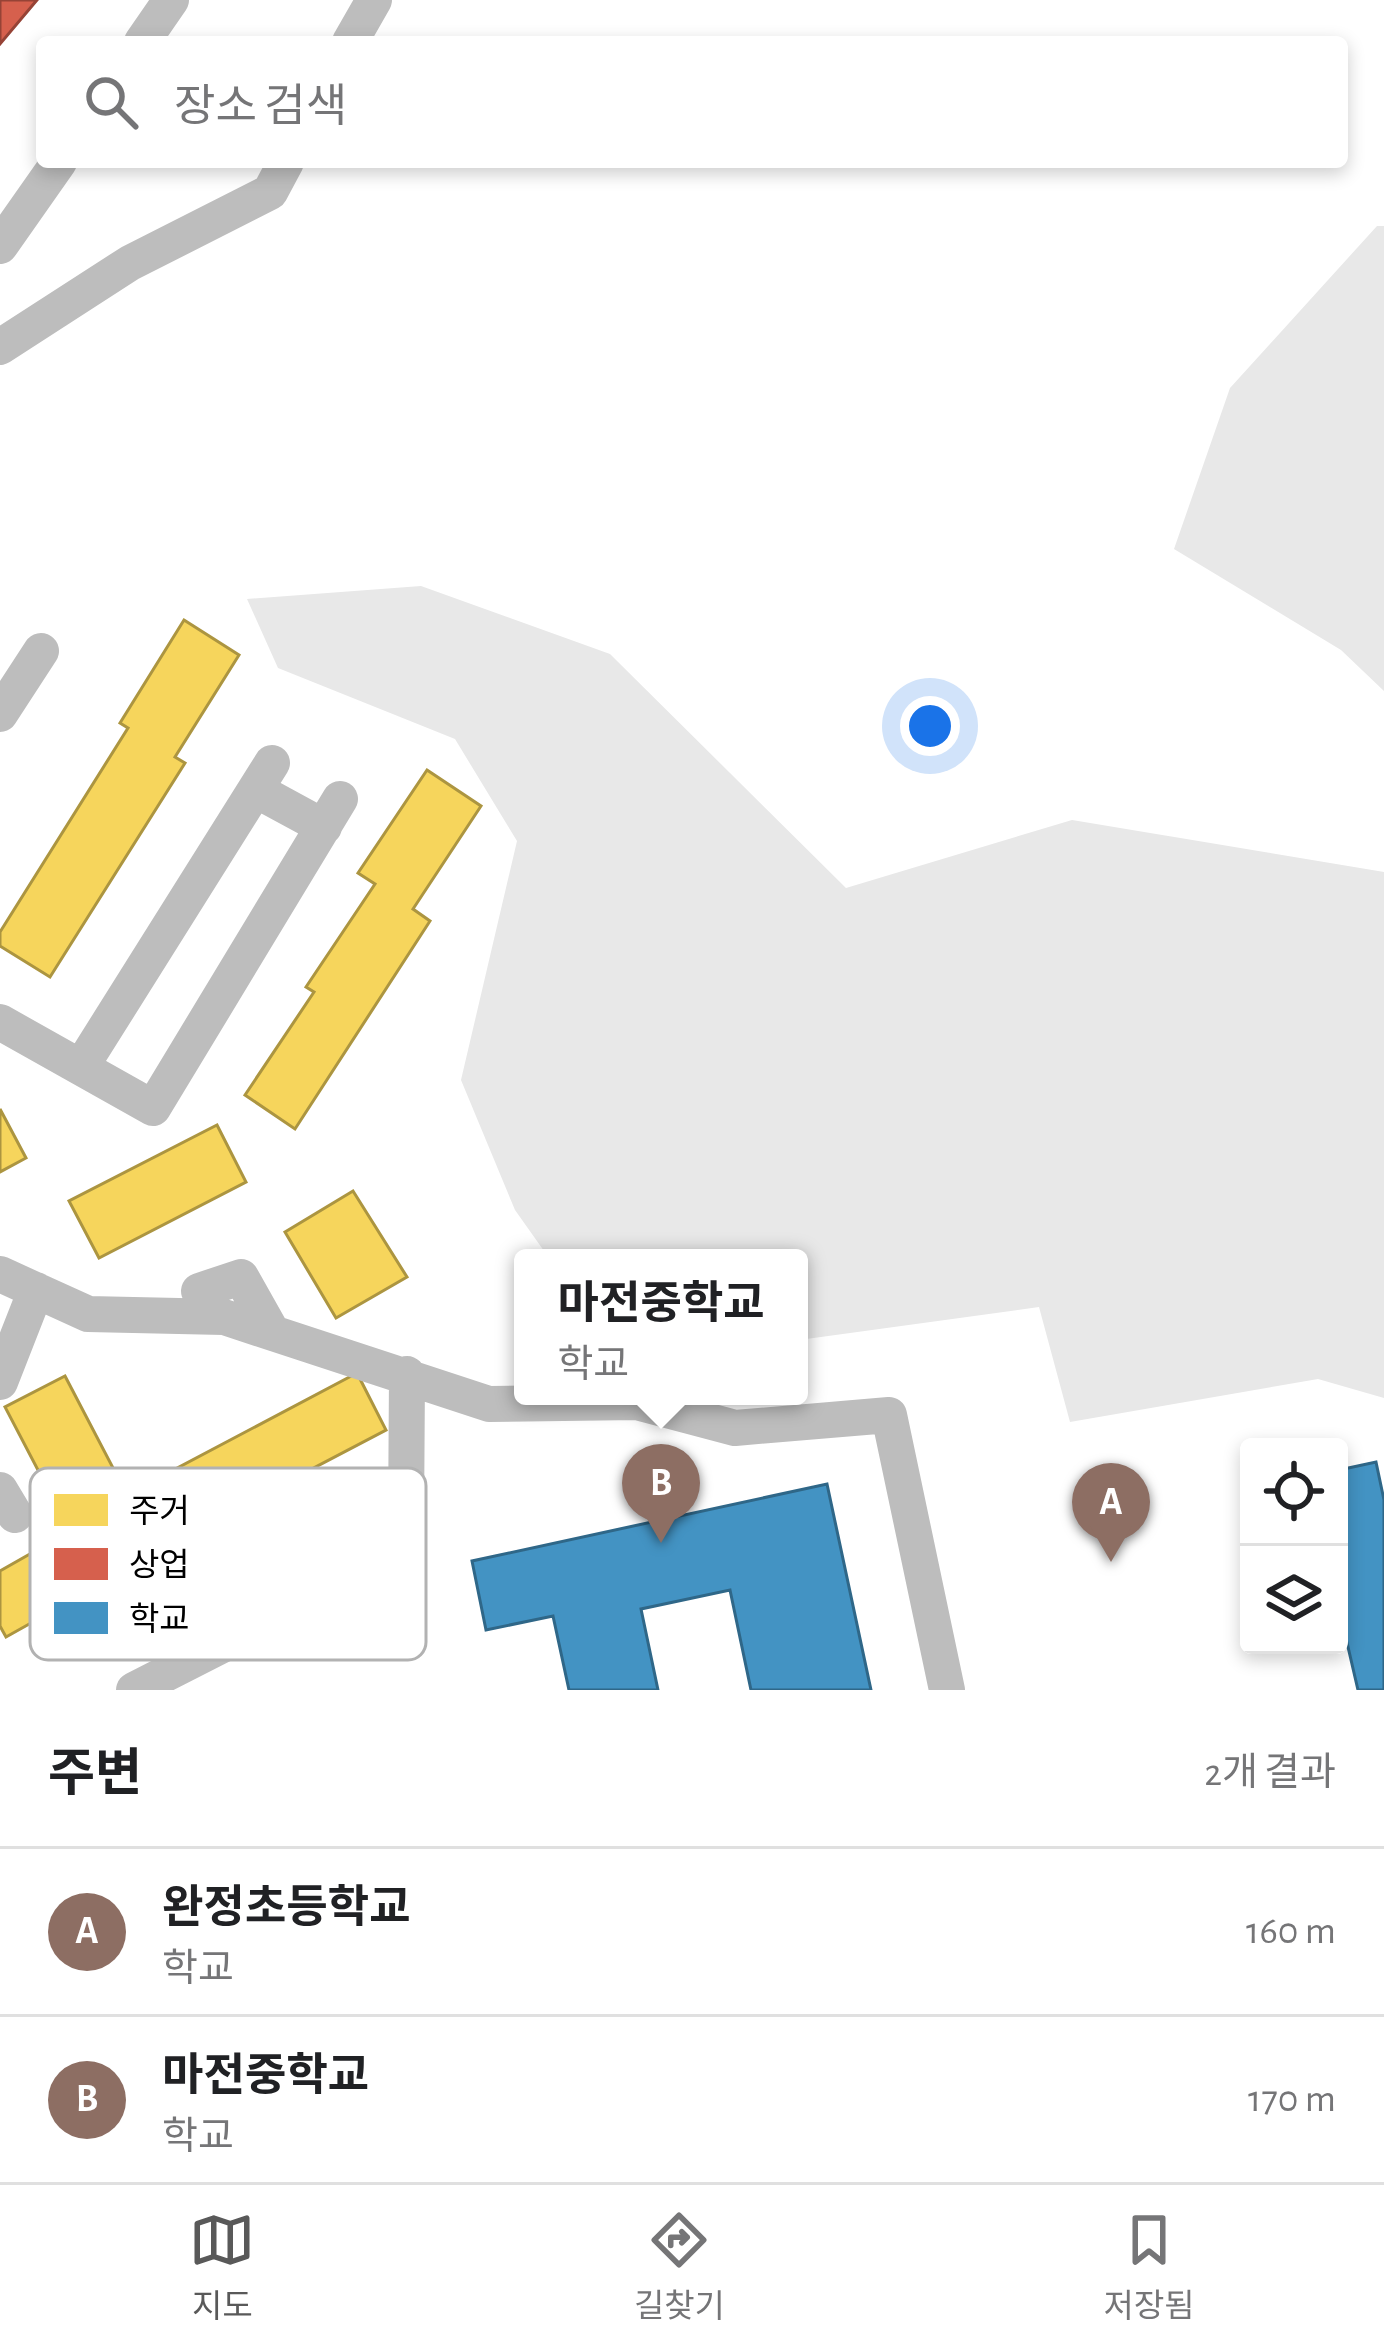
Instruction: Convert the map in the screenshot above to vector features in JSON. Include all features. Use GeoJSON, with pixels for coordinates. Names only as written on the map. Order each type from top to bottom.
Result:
{"type":"FeatureCollection","features":[{"type":"Feature","properties":{"kind":"street"},"geometry":{"type":"LineString","coordinates":[[146,36],[171,0]]}},
{"type":"Feature","properties":{"kind":"street"},"geometry":{"type":"LineString","coordinates":[[353,36],[374,0]]}},
{"type":"Feature","properties":{"kind":"street"},"geometry":{"type":"LineString","coordinates":[[0,246],[54,168]]}},
{"type":"Feature","properties":{"kind":"street"},"geometry":{"type":"LineString","coordinates":[[0,347],[130,263],[270,192],[283,168]]}},
{"type":"Feature","properties":{"kind":"street"},"geometry":{"type":"LineString","coordinates":[[0,715],[41,651]]}},
{"type":"Feature","properties":{"kind":"street"},"geometry":{"type":"LineString","coordinates":[[0,1022],[153,1108],[332,813],[264,777],[81,1067]]}},
{"type":"Feature","properties":{"kind":"street"},"geometry":{"type":"LineString","coordinates":[[0,1274],[88,1315],[224,1317],[489,1404],[514,1404]]}},
{"type":"Feature","properties":{"kind":"street"},"geometry":{"type":"LineString","coordinates":[[200,1291],[241,1276],[272,1332]]}},
{"type":"Feature","properties":{"kind":"street"},"geometry":{"type":"LineString","coordinates":[[0,1382],[35,1290]]}},
{"type":"Feature","properties":{"kind":"street"},"geometry":{"type":"LineString","coordinates":[[406,1468],[407,1374]]}},
{"type":"Feature","properties":{"kind":"street"},"geometry":{"type":"LineString","coordinates":[[648,1405],[735,1428],[889,1415],[947,1690]]}},
{"type":"Feature","properties":{"kind":"street"},"geometry":{"type":"LineString","coordinates":[[134,1690],[193,1660]]}},
{"type":"Feature","properties":{"kind":"shaded area"},"geometry":{"type":"Polygon","coordinates":[[[1377,226],[1384,226],[1384,691],[1341,650],[1174,549],[1230,388],[1377,226]]]}},
{"type":"Feature","properties":{"kind":"shaded area"},"geometry":{"type":"Polygon","coordinates":[[[421,586],[610,654],[846,888],[1072,820],[1384,872],[1384,1398],[1318,1379],[1070,1422],[1039,1307],[808,1339],[808,1249],[543,1249],[515,1210],[461,1080],[517,841],[455,739],[278,668],[247,599],[421,586]]]}},
{"type":"Feature","properties":{"kind":"building: 주거"},"geometry":{"type":"Polygon","coordinates":[[[184,620],[239,655],[175,757],[185,763],[50,977],[0,946],[0,932],[128,728],[120,723],[184,620]]]}},
{"type":"Feature","properties":{"kind":"building: 주거"},"geometry":{"type":"Polygon","coordinates":[[[427,770],[481,806],[413,909],[430,921],[295,1129],[245,1095],[314,992],[306,987],[375,884],[358,873],[427,770]]]}},
{"type":"Feature","properties":{"kind":"building: 주거"},"geometry":{"type":"Polygon","coordinates":[[[0,1109],[26,1158],[0,1172],[0,1109]]]}},
{"type":"Feature","properties":{"kind":"building: 주거"},"geometry":{"type":"Polygon","coordinates":[[[217,1125],[246,1182],[99,1258],[69,1201],[217,1125]]]}},
{"type":"Feature","properties":{"kind":"building: 주거"},"geometry":{"type":"Polygon","coordinates":[[[353,1191],[407,1277],[336,1318],[285,1232],[353,1191]]]}},
{"type":"Feature","properties":{"kind":"building: 주거"},"geometry":{"type":"Polygon","coordinates":[[[357,1373],[386,1430],[314,1468],[177,1468],[357,1373]]]}},
{"type":"Feature","properties":{"kind":"building: 주거"},"geometry":{"type":"Polygon","coordinates":[[[65,1376],[113,1468],[37,1468],[5,1407],[65,1376]]]}},
{"type":"Feature","properties":{"kind":"building: 주거"},"geometry":{"type":"Polygon","coordinates":[[[30,1554],[30,1624],[6,1637],[0,1626],[0,1571],[30,1554]]]}},
{"type":"Feature","properties":{"kind":"building: 상업"},"geometry":{"type":"Polygon","coordinates":[[[0,0],[37,0],[0,44],[0,0]]]}},
{"type":"Feature","properties":{"kind":"building: 학교"},"geometry":{"type":"Polygon","coordinates":[[[1376,1462],[1384,1500],[1384,1690],[1358,1690],[1348,1647],[1348,1468],[1376,1462]]]}},
{"type":"Feature","properties":{"kind":"building: 학교"},"geometry":{"type":"Polygon","coordinates":[[[827,1484],[871,1690],[751,1690],[730,1590],[641,1609],[658,1690],[569,1690],[553,1616],[486,1630],[472,1561],[827,1484]]]}},
{"type":"Feature","properties":{"kind":"place","name":"마전중학교"},"geometry":{"type":"Point","coordinates":[661,1543]}},
{"type":"Feature","properties":{"kind":"place","name":"완정초등학교"},"geometry":{"type":"Point","coordinates":[1111,1562]}}]}
